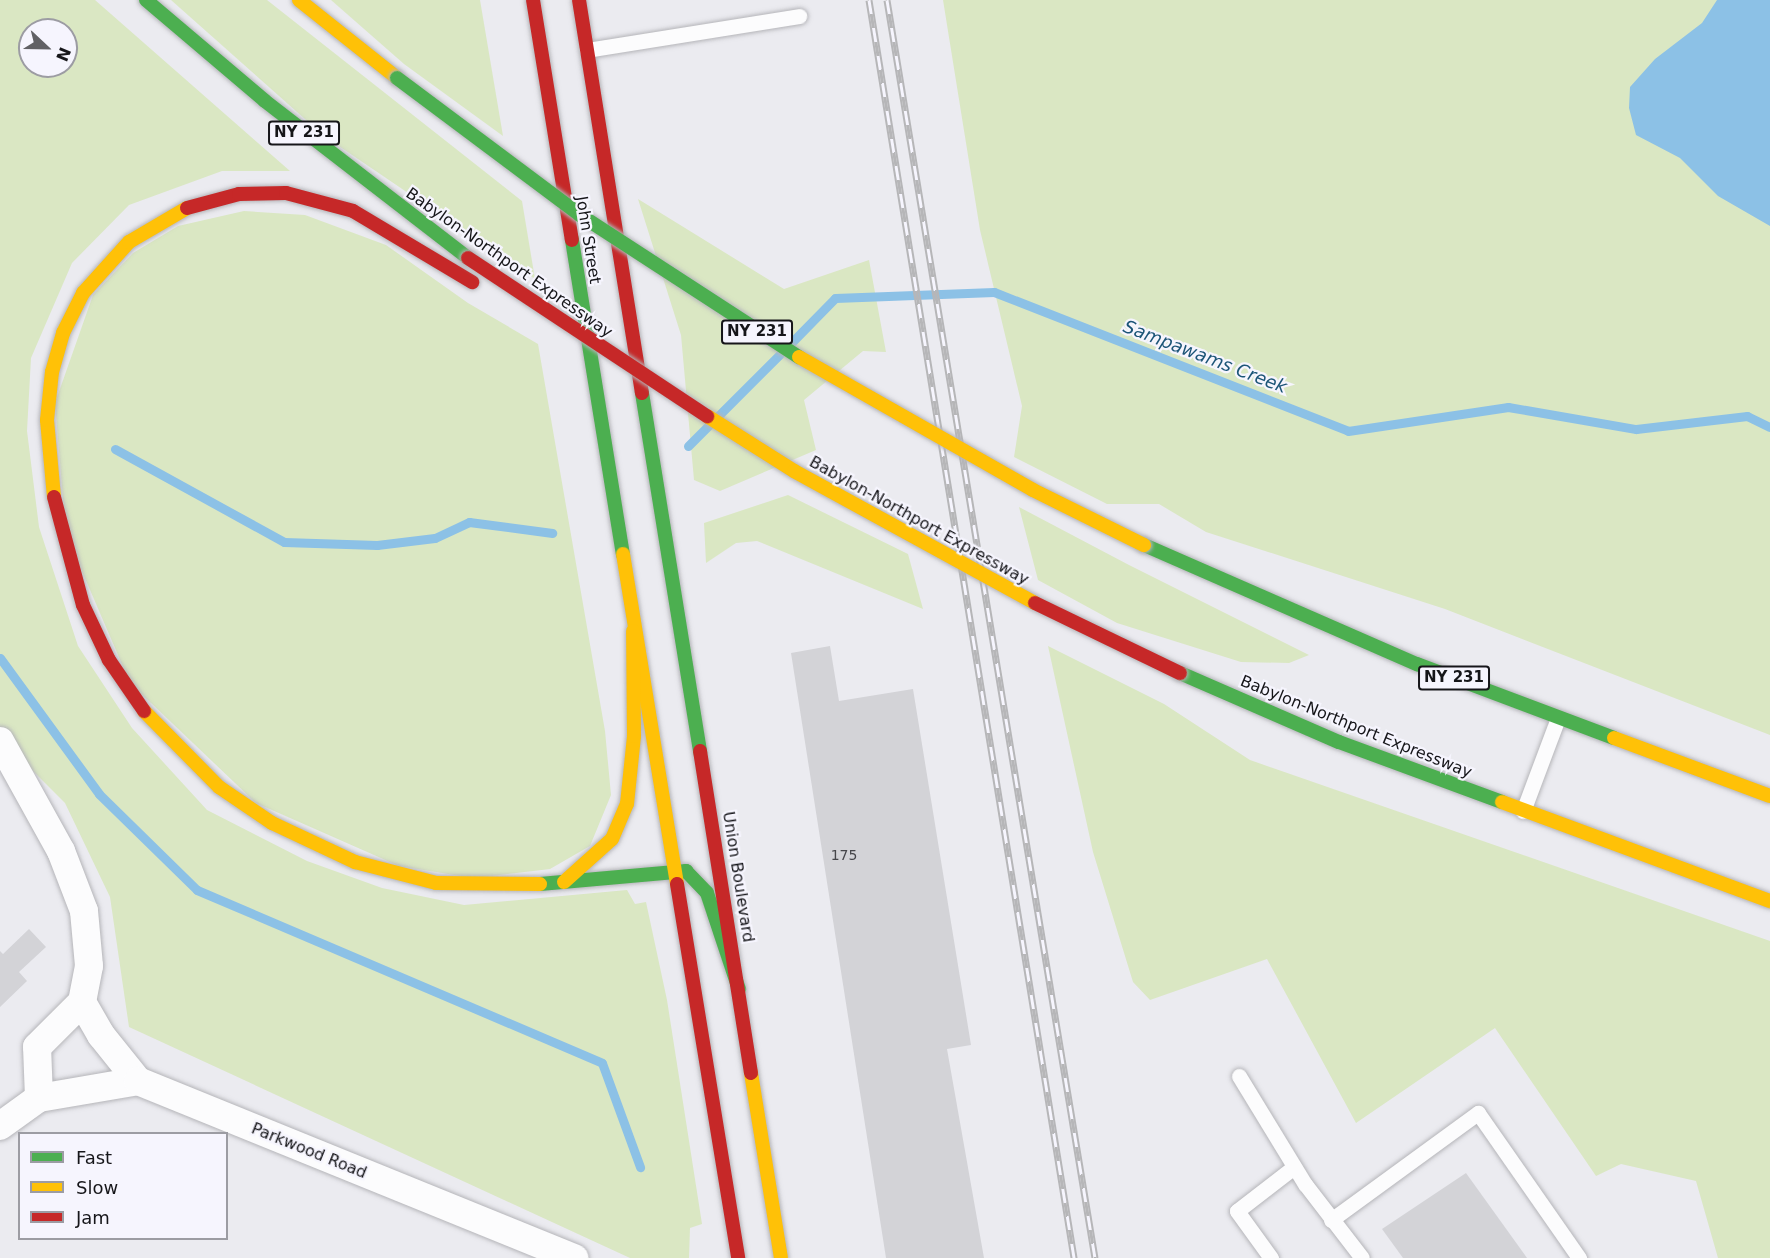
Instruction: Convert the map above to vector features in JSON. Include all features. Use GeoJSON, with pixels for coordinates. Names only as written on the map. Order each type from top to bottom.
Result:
{"type":"FeatureCollection","features":[{"type":"Feature","properties":{"kind":"main road","name":"Babylon-Northport Expressway"},"geometry":{"type":"LineString","coordinates":[[146,0],[265,101],[468,258],[602,350],[732,433],[909,536],[1180,673],[1339,742],[1770,901]]}},
{"type":"Feature","properties":{"kind":"main road","name":"NY 231"},"geometry":{"type":"LineString","coordinates":[[299,0],[396,78],[580,215],[777,344],[993,468],[1144,545],[1285,610],[1558,718],[1770,796]]}},
{"type":"Feature","properties":{"kind":"main road","name":"John Street"},"geometry":{"type":"LineString","coordinates":[[533,0],[633,632]]}},
{"type":"Feature","properties":{"kind":"main road","name":"John Street"},"geometry":{"type":"LineString","coordinates":[[579,0],[660,502]]}},
{"type":"Feature","properties":{"kind":"main road"},"geometry":{"type":"LineString","coordinates":[[602,350],[482,287],[375,222],[310,197],[239,194],[170,215],[111,258],[83,293],[63,333],[52,372],[47,420],[56,514],[83,605],[120,676],[168,738],[228,793],[300,840],[380,870],[459,885],[564,882],[672,870],[694,875],[707,893],[739,989]]}},
{"type":"Feature","properties":{"kind":"main road","name":"Union Boulevard"},"geometry":{"type":"LineString","coordinates":[[660,502],[781,1258]]}},
{"type":"Feature","properties":{"kind":"main road"},"geometry":{"type":"LineString","coordinates":[[564,882],[599,855],[620,824],[627,804],[634,736],[633,632]]}},
{"type":"Feature","properties":{"kind":"main road"},"geometry":{"type":"LineString","coordinates":[[633,632],[738,1258]]}},
{"type":"Feature","properties":{"kind":"street"},"geometry":{"type":"LineString","coordinates":[[0,741],[61,851],[84,911],[89,966],[82,1002],[37,1047],[39,1098]]}},
{"type":"Feature","properties":{"kind":"street"},"geometry":{"type":"LineString","coordinates":[[0,1126],[39,1098],[138,1081],[100,1035],[82,1002]]}},
{"type":"Feature","properties":{"kind":"street","name":"Parkwood Road"},"geometry":{"type":"LineString","coordinates":[[138,1081],[574,1258]]}},
{"type":"Feature","properties":{"kind":"lane"},"geometry":{"type":"LineString","coordinates":[[587,50],[800,16]]}},
{"type":"Feature","properties":{"kind":"lane"},"geometry":{"type":"LineString","coordinates":[[1523,811],[1558,718]]}},
{"type":"Feature","properties":{"kind":"lane"},"geometry":{"type":"LineString","coordinates":[[1239,1076],[1294,1167],[1331,1220],[1362,1258]]}},
{"type":"Feature","properties":{"kind":"lane"},"geometry":{"type":"LineString","coordinates":[[1331,1220],[1478,1113],[1579,1258]]}},
{"type":"Feature","properties":{"kind":"lane"},"geometry":{"type":"LineString","coordinates":[[1268,1256],[1237,1211],[1294,1167]]}},
{"type":"Feature","properties":{"kind":"green space"},"geometry":{"type":"Polygon","coordinates":[[[0,0],[95,0],[290,171],[222,171],[129,205],[72,263],[31,358],[27,431],[39,527],[78,646],[132,728],[207,810],[307,861],[382,888],[464,905],[627,890],[635,904],[646,902],[667,1000],[702,1224],[690,1228],[689,1258],[630,1258],[129,1027],[110,897],[65,803],[0,738],[0,0]]]}},
{"type":"Feature","properties":{"kind":"green space"},"geometry":{"type":"Polygon","coordinates":[[[171,0],[267,0],[522,201],[535,279],[324,136],[171,0]]]}},
{"type":"Feature","properties":{"kind":"green space"},"geometry":{"type":"Polygon","coordinates":[[[331,0],[480,0],[503,136],[404,64],[331,0]]]}},
{"type":"Feature","properties":{"kind":"green space"},"geometry":{"type":"Polygon","coordinates":[[[943,0],[1770,0],[1770,735],[1445,609],[1206,532],[1159,504],[1107,504],[1014,457],[1022,406],[980,230],[943,0]]]}},
{"type":"Feature","properties":{"kind":"green space"},"geometry":{"type":"Polygon","coordinates":[[[638,199],[784,289],[869,260],[886,352],[863,351],[804,400],[816,450],[720,491],[694,480],[681,335],[638,199]]]}},
{"type":"Feature","properties":{"kind":"green space"},"geometry":{"type":"Polygon","coordinates":[[[244,211],[305,215],[386,245],[468,303],[538,344],[605,731],[611,795],[590,846],[550,869],[473,878],[399,866],[256,803],[130,683],[66,534],[55,403],[93,295],[133,253],[178,226],[244,211]]]}},
{"type":"Feature","properties":{"kind":"green space"},"geometry":{"type":"Polygon","coordinates":[[[788,495],[908,554],[923,609],[757,541],[736,543],[706,563],[704,523],[788,495]]]}},
{"type":"Feature","properties":{"kind":"green space"},"geometry":{"type":"Polygon","coordinates":[[[1019,507],[1309,655],[1289,663],[1241,662],[1117,623],[1038,580],[1019,507]]]}},
{"type":"Feature","properties":{"kind":"green space"},"geometry":{"type":"Polygon","coordinates":[[[1048,646],[1164,704],[1250,760],[1770,941],[1770,1258],[1718,1258],[1696,1181],[1621,1164],[1596,1176],[1495,1028],[1356,1123],[1267,959],[1150,1000],[1133,982],[1093,852],[1048,646]]]}},
{"type":"Feature","properties":{"kind":"water"},"geometry":{"type":"Polygon","coordinates":[[[1717,0],[1770,0],[1770,226],[1718,196],[1680,158],[1636,135],[1629,108],[1630,87],[1655,59],[1702,23],[1717,0]]]}},
{"type":"Feature","properties":{"kind":"building"},"geometry":{"type":"Polygon","coordinates":[[[830,646],[839,701],[913,689],[971,1045],[947,1049],[984,1258],[886,1258],[791,653],[830,646]]]}},
{"type":"Feature","properties":{"kind":"building"},"geometry":{"type":"Polygon","coordinates":[[[29,929],[46,947],[19,972],[27,981],[0,1007],[0,951],[3,954],[29,929]]]}},
{"type":"Feature","properties":{"kind":"building"},"geometry":{"type":"Polygon","coordinates":[[[1466,1173],[1527,1258],[1403,1258],[1382,1229],[1466,1173]]]}},
{"type":"Feature","properties":{"kind":"waterway","name":"Sampawams Creek"},"geometry":{"type":"LineString","coordinates":[[790,344],[835,298],[994,292],[1348,431],[1508,407],[1636,429],[1747,416],[1770,427]]}},
{"type":"Feature","properties":{"kind":"waterway","name":"Sampawams Creek"},"geometry":{"type":"LineString","coordinates":[[688,446],[780,354]]}},
{"type":"Feature","properties":{"kind":"waterway","name":"Sampawams Creek"},"geometry":{"type":"LineString","coordinates":[[115,449],[284,542],[377,545],[435,538],[469,522],[552,533]]}},
{"type":"Feature","properties":{"kind":"waterway"},"geometry":{"type":"LineString","coordinates":[[0,658],[99,794],[197,890],[602,1063],[640,1167]]}},
{"type":"Feature","properties":{"kind":"railway"},"geometry":{"type":"LineString","coordinates":[[869,0],[1074,1258]]}},
{"type":"Feature","properties":{"kind":"railway"},"geometry":{"type":"LineString","coordinates":[[887,0],[1095,1258]]}},
{"type":"Feature","properties":{"kind":"traffic: fast"},"geometry":{"type":"LineString","coordinates":[[146,0],[265,101],[468,258]]}},
{"type":"Feature","properties":{"kind":"traffic: fast"},"geometry":{"type":"LineString","coordinates":[[397,78],[580,215],[799,357]]}},
{"type":"Feature","properties":{"kind":"traffic: fast"},"geometry":{"type":"LineString","coordinates":[[572,240],[623,554]]}},
{"type":"Feature","properties":{"kind":"traffic: fast"},"geometry":{"type":"LineString","coordinates":[[642,393],[700,751]]}},
{"type":"Feature","properties":{"kind":"traffic: fast"},"geometry":{"type":"LineString","coordinates":[[1144,545],[1417,664],[1614,738]]}},
{"type":"Feature","properties":{"kind":"traffic: fast"},"geometry":{"type":"LineString","coordinates":[[1180,673],[1339,742],[1502,802]]}},
{"type":"Feature","properties":{"kind":"traffic: fast"},"geometry":{"type":"LineString","coordinates":[[540,884],[686,871],[707,893],[739,989]]}},
{"type":"Feature","properties":{"kind":"traffic: slow"},"geometry":{"type":"LineString","coordinates":[[299,0],[397,78]]}},
{"type":"Feature","properties":{"kind":"traffic: slow"},"geometry":{"type":"LineString","coordinates":[[54,497],[47,420],[52,372],[63,333],[83,293],[129,242],[187,208]]}},
{"type":"Feature","properties":{"kind":"traffic: slow"},"geometry":{"type":"LineString","coordinates":[[799,357],[1033,490],[1144,545]]}},
{"type":"Feature","properties":{"kind":"traffic: slow"},"geometry":{"type":"LineString","coordinates":[[707,416],[794,471],[1035,603]]}},
{"type":"Feature","properties":{"kind":"traffic: slow"},"geometry":{"type":"LineString","coordinates":[[623,554],[677,884]]}},
{"type":"Feature","properties":{"kind":"traffic: slow"},"geometry":{"type":"LineString","coordinates":[[564,882],[612,839],[627,804],[634,736],[633,631]]}},
{"type":"Feature","properties":{"kind":"traffic: slow"},"geometry":{"type":"LineString","coordinates":[[144,711],[219,787],[272,823],[355,862],[436,883],[540,884]]}},
{"type":"Feature","properties":{"kind":"traffic: slow"},"geometry":{"type":"LineString","coordinates":[[1614,738],[1770,796]]}},
{"type":"Feature","properties":{"kind":"traffic: slow"},"geometry":{"type":"LineString","coordinates":[[1502,802],[1770,901]]}},
{"type":"Feature","properties":{"kind":"traffic: slow"},"geometry":{"type":"LineString","coordinates":[[751,1073],[781,1258]]}},
{"type":"Feature","properties":{"kind":"traffic: jam"},"geometry":{"type":"LineString","coordinates":[[533,0],[572,240]]}},
{"type":"Feature","properties":{"kind":"traffic: jam"},"geometry":{"type":"LineString","coordinates":[[579,0],[642,393]]}},
{"type":"Feature","properties":{"kind":"traffic: jam"},"geometry":{"type":"LineString","coordinates":[[187,208],[239,194],[286,193],[353,211],[472,282]]}},
{"type":"Feature","properties":{"kind":"traffic: jam"},"geometry":{"type":"LineString","coordinates":[[468,258],[707,416]]}},
{"type":"Feature","properties":{"kind":"traffic: jam"},"geometry":{"type":"LineString","coordinates":[[54,497],[83,605],[109,660],[144,711]]}},
{"type":"Feature","properties":{"kind":"traffic: jam"},"geometry":{"type":"LineString","coordinates":[[1035,603],[1180,673]]}},
{"type":"Feature","properties":{"kind":"traffic: jam"},"geometry":{"type":"LineString","coordinates":[[700,751],[751,1073]]}},
{"type":"Feature","properties":{"kind":"traffic: jam"},"geometry":{"type":"LineString","coordinates":[[677,884],[738,1258]]}}]}
